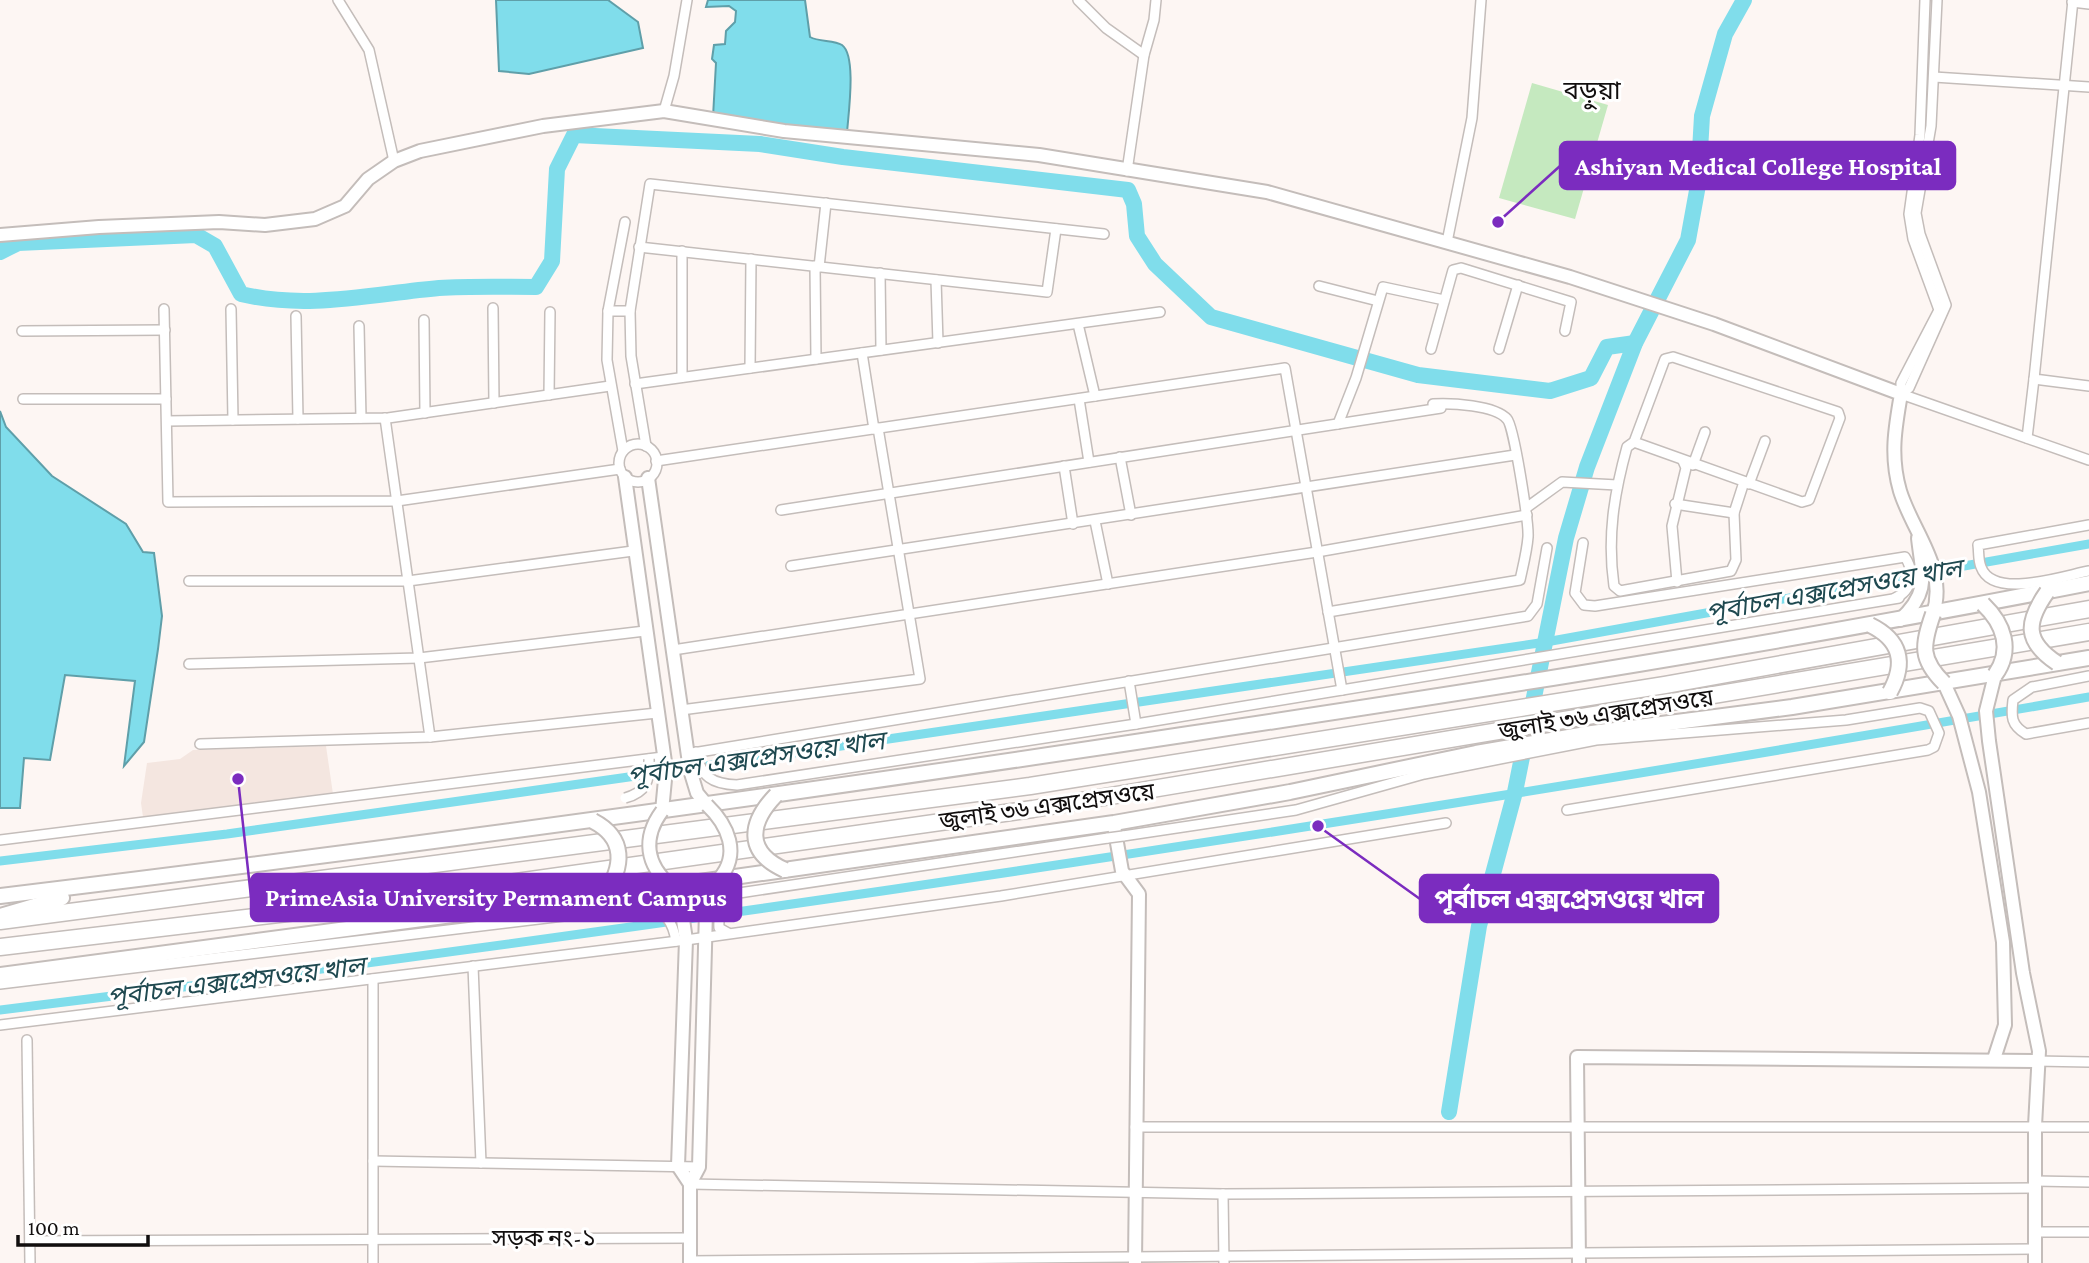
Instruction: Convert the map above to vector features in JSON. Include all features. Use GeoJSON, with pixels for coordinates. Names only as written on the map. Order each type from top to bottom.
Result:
{"type":"FeatureCollection","features":[{"type":"Feature","properties":{"kind":"highway","name":"জুলাই ৩৬ এক্সপ্রেসওয়ে"},"geometry":{"type":"LineString","coordinates":[[0,921],[1030,786],[1468,718],[2089,609]]}},
{"type":"Feature","properties":{"kind":"highway","name":"জুলাই ৩৬ এক্সপ্রেসওয়ে"},"geometry":{"type":"LineString","coordinates":[[0,947],[339,907],[1033,809],[1474,736],[1592,730],[2089,632]]}},
{"type":"Feature","properties":{"kind":"main road"},"geometry":{"type":"LineString","coordinates":[[0,896],[488,836],[707,806],[1462,693],[1900,620],[2089,583]]}},
{"type":"Feature","properties":{"kind":"main road"},"geometry":{"type":"LineString","coordinates":[[2047,592],[2034,612],[2031,629],[2042,653],[2057,663]]}},
{"type":"Feature","properties":{"kind":"main road"},"geometry":{"type":"LineString","coordinates":[[1983,604],[1998,620],[2005,640],[2005,654],[1995,675]]}},
{"type":"Feature","properties":{"kind":"main road"},"geometry":{"type":"LineString","coordinates":[[1933,614],[1926,632],[1925,651],[1932,671],[1944,683]]}},
{"type":"Feature","properties":{"kind":"main road"},"geometry":{"type":"LineString","coordinates":[[1870,625],[1888,635],[1898,648],[1898,675],[1890,692]]}},
{"type":"Feature","properties":{"kind":"main road"},"geometry":{"type":"LineString","coordinates":[[2,976],[891,856],[1290,792],[1478,758],[1592,730],[1792,707],[2089,658]]}},
{"type":"Feature","properties":{"kind":"main road"},"geometry":{"type":"LineString","coordinates":[[776,795],[756,820],[755,834],[763,856],[785,870]]}},
{"type":"Feature","properties":{"kind":"main road"},"geometry":{"type":"LineString","coordinates":[[593,821],[612,834],[620,852],[617,876],[604,895]]}},
{"type":"Feature","properties":{"kind":"main road"},"geometry":{"type":"LineString","coordinates":[[0,916],[49,899],[153,886],[182,874]]}},
{"type":"Feature","properties":{"kind":"street"},"geometry":{"type":"LineString","coordinates":[[338,0],[369,50],[394,161]]}},
{"type":"Feature","properties":{"kind":"street"},"geometry":{"type":"LineString","coordinates":[[664,111],[674,76],[687,0]]}},
{"type":"Feature","properties":{"kind":"street"},"geometry":{"type":"LineString","coordinates":[[1079,0],[1106,28],[1144,55]]}},
{"type":"Feature","properties":{"kind":"street"},"geometry":{"type":"LineString","coordinates":[[1128,171],[1144,55],[1154,20],[1156,0]]}},
{"type":"Feature","properties":{"kind":"street"},"geometry":{"type":"LineString","coordinates":[[1447,242],[1472,118],[1481,0]]}},
{"type":"Feature","properties":{"kind":"street"},"geometry":{"type":"LineString","coordinates":[[1926,0],[1920,135],[1909,214],[1913,239],[1926,260]]}},
{"type":"Feature","properties":{"kind":"street"},"geometry":{"type":"LineString","coordinates":[[1933,614],[1938,599],[1917,532],[1900,490],[1894,462],[1893,436],[1901,383],[1939,310],[1916,213],[1931,126],[1937,0]]}},
{"type":"Feature","properties":{"kind":"street"},"geometry":{"type":"LineString","coordinates":[[2028,438],[2072,1],[2089,4]]}},
{"type":"Feature","properties":{"kind":"street"},"geometry":{"type":"LineString","coordinates":[[1934,77],[2089,87]]}},
{"type":"Feature","properties":{"kind":"street"},"geometry":{"type":"LineString","coordinates":[[0,235],[99,227],[219,222],[265,225],[315,219],[345,206],[368,179],[394,161],[420,151],[543,126],[664,111],[784,131],[1039,155],[1267,192],[1613,290],[2089,460]]}},
{"type":"Feature","properties":{"kind":"street"},"geometry":{"type":"LineString","coordinates":[[646,446],[635,384],[630,311],[650,184],[1104,234]]}},
{"type":"Feature","properties":{"kind":"street"},"geometry":{"type":"LineString","coordinates":[[816,359],[817,266],[826,203]]}},
{"type":"Feature","properties":{"kind":"street"},"geometry":{"type":"LineString","coordinates":[[625,222],[608,311],[610,386],[623,450],[619,459],[657,713],[656,758],[647,786],[639,794],[625,798]]}},
{"type":"Feature","properties":{"kind":"street"},"geometry":{"type":"LineString","coordinates":[[639,247],[1047,292],[1056,229]]}},
{"type":"Feature","properties":{"kind":"street"},"geometry":{"type":"LineString","coordinates":[[682,251],[682,377]]}},
{"type":"Feature","properties":{"kind":"street"},"geometry":{"type":"LineString","coordinates":[[750,368],[751,259]]}},
{"type":"Feature","properties":{"kind":"street"},"geometry":{"type":"LineString","coordinates":[[1431,349],[1456,268],[1571,302],[1565,331]]}},
{"type":"Feature","properties":{"kind":"street"},"geometry":{"type":"LineString","coordinates":[[880,273],[881,350]]}},
{"type":"Feature","properties":{"kind":"street"},"geometry":{"type":"LineString","coordinates":[[936,279],[938,343]]}},
{"type":"Feature","properties":{"kind":"street"},"geometry":{"type":"LineString","coordinates":[[1499,349],[1518,285]]}},
{"type":"Feature","properties":{"kind":"street"},"geometry":{"type":"LineString","coordinates":[[1319,286],[1378,301]]}},
{"type":"Feature","properties":{"kind":"street"},"geometry":{"type":"LineString","coordinates":[[1338,424],[1356,377],[1382,287],[1444,300]]}},
{"type":"Feature","properties":{"kind":"street"},"geometry":{"type":"LineString","coordinates":[[493,308],[494,403]]}},
{"type":"Feature","properties":{"kind":"street"},"geometry":{"type":"LineString","coordinates":[[164,309],[168,502],[397,500],[622,473],[634,481],[648,478],[654,471],[656,461],[653,452],[646,446],[636,444],[623,450]]}},
{"type":"Feature","properties":{"kind":"street"},"geometry":{"type":"LineString","coordinates":[[231,309],[233,421]]}},
{"type":"Feature","properties":{"kind":"street"},"geometry":{"type":"LineString","coordinates":[[608,311],[630,311]]}},
{"type":"Feature","properties":{"kind":"street"},"geometry":{"type":"LineString","coordinates":[[635,384],[1160,312]]}},
{"type":"Feature","properties":{"kind":"street"},"geometry":{"type":"LineString","coordinates":[[549,395],[550,313]]}},
{"type":"Feature","properties":{"kind":"street"},"geometry":{"type":"LineString","coordinates":[[296,316],[298,419]]}},
{"type":"Feature","properties":{"kind":"street"},"geometry":{"type":"LineString","coordinates":[[424,320],[425,413]]}},
{"type":"Feature","properties":{"kind":"street"},"geometry":{"type":"LineString","coordinates":[[1078,324],[1095,396]]}},
{"type":"Feature","properties":{"kind":"street"},"geometry":{"type":"LineString","coordinates":[[359,326],[361,418]]}},
{"type":"Feature","properties":{"kind":"street"},"geometry":{"type":"LineString","coordinates":[[22,331],[165,330]]}},
{"type":"Feature","properties":{"kind":"street"},"geometry":{"type":"LineString","coordinates":[[681,710],[920,679],[862,353]]}},
{"type":"Feature","properties":{"kind":"street"},"geometry":{"type":"LineString","coordinates":[[1634,442],[1693,465],[1747,483],[1802,502],[1809,500],[1840,418],[1838,412],[1674,357],[1665,359],[1634,442],[1627,447],[1617,485],[1610,524],[1614,586],[1620,591],[1731,572],[1736,560],[1734,513],[1747,483],[1765,441]]}},
{"type":"Feature","properties":{"kind":"street"},"geometry":{"type":"LineString","coordinates":[[656,461],[1285,368],[1342,690]]}},
{"type":"Feature","properties":{"kind":"street"},"geometry":{"type":"LineString","coordinates":[[2034,379],[2089,386]]}},
{"type":"Feature","properties":{"kind":"street"},"geometry":{"type":"LineString","coordinates":[[167,421],[385,418],[610,386]]}},
{"type":"Feature","properties":{"kind":"street"},"geometry":{"type":"LineString","coordinates":[[23,399],[166,399]]}},
{"type":"Feature","properties":{"kind":"street"},"geometry":{"type":"LineString","coordinates":[[1079,399],[1089,462]]}},
{"type":"Feature","properties":{"kind":"street"},"geometry":{"type":"LineString","coordinates":[[780,510],[1436,404],[1462,404],[1507,418],[1526,511],[1528,537],[1520,580],[1328,612]]}},
{"type":"Feature","properties":{"kind":"street"},"geometry":{"type":"LineString","coordinates":[[1296,427],[1338,424],[1440,408]]}},
{"type":"Feature","properties":{"kind":"street"},"geometry":{"type":"LineString","coordinates":[[385,418],[430,737]]}},
{"type":"Feature","properties":{"kind":"street"},"geometry":{"type":"LineString","coordinates":[[1693,465],[1705,432]]}},
{"type":"Feature","properties":{"kind":"street"},"geometry":{"type":"LineString","coordinates":[[791,566],[1515,455]]}},
{"type":"Feature","properties":{"kind":"street"},"geometry":{"type":"LineString","coordinates":[[1120,457],[1131,515]]}},
{"type":"Feature","properties":{"kind":"street"},"geometry":{"type":"LineString","coordinates":[[1677,582],[1672,526],[1675,504],[1686,468],[1683,461]]}},
{"type":"Feature","properties":{"kind":"street"},"geometry":{"type":"LineString","coordinates":[[1064,466],[1073,524]]}},
{"type":"Feature","properties":{"kind":"street"},"geometry":{"type":"LineString","coordinates":[[648,478],[681,710],[692,753],[697,793],[724,824],[730,841],[729,865],[708,900],[699,1167],[690,1184],[690,1262],[1578,1257],[2035,1249]]}},
{"type":"Feature","properties":{"kind":"street"},"geometry":{"type":"LineString","coordinates":[[673,650],[1317,552],[1526,511],[1550,488],[1562,482],[1617,485]]}},
{"type":"Feature","properties":{"kind":"street"},"geometry":{"type":"LineString","coordinates":[[1675,504],[1734,513]]}},
{"type":"Feature","properties":{"kind":"street"},"geometry":{"type":"LineString","coordinates":[[1095,521],[1108,584]]}},
{"type":"Feature","properties":{"kind":"street"},"geometry":{"type":"LineString","coordinates":[[2089,525],[1978,545],[1981,568],[1986,575],[2008,586],[2089,571]]}},
{"type":"Feature","properties":{"kind":"street"},"geometry":{"type":"LineString","coordinates":[[1571,656],[1899,598],[1909,588],[1911,579],[1905,557],[1595,606],[1584,605],[1575,593],[1583,543]]}},
{"type":"Feature","properties":{"kind":"street"},"geometry":{"type":"LineString","coordinates":[[692,753],[1528,616],[1537,604],[1547,548]]}},
{"type":"Feature","properties":{"kind":"street"},"geometry":{"type":"LineString","coordinates":[[189,581],[408,581],[633,551]]}},
{"type":"Feature","properties":{"kind":"street"},"geometry":{"type":"LineString","coordinates":[[1900,620],[1918,599],[1924,578],[1925,555]]}},
{"type":"Feature","properties":{"kind":"street"},"geometry":{"type":"LineString","coordinates":[[692,753],[708,779],[719,784],[737,785],[1136,724],[1899,598]]}},
{"type":"Feature","properties":{"kind":"street"},"geometry":{"type":"LineString","coordinates":[[190,664],[419,658],[645,631]]}},
{"type":"Feature","properties":{"kind":"street"},"geometry":{"type":"LineString","coordinates":[[1995,675],[1986,711],[1989,741],[2023,973],[2038,1039],[2035,1263]]}},
{"type":"Feature","properties":{"kind":"street"},"geometry":{"type":"LineString","coordinates":[[2089,676],[2024,690],[2013,700],[2011,717],[2015,728],[2026,734],[2089,723]]}},
{"type":"Feature","properties":{"kind":"street"},"geometry":{"type":"LineString","coordinates":[[1129,681],[1136,724]]}},
{"type":"Feature","properties":{"kind":"street"},"geometry":{"type":"LineString","coordinates":[[1944,683],[1953,699],[1979,793],[2006,970],[2005,1025],[1994,1059]]}},
{"type":"Feature","properties":{"kind":"street"},"geometry":{"type":"LineString","coordinates":[[1567,810],[1928,750],[1938,740],[1936,721],[1929,711],[1920,708],[1846,720],[1592,730]]}},
{"type":"Feature","properties":{"kind":"street"},"geometry":{"type":"LineString","coordinates":[[201,744],[430,737],[657,713]]}},
{"type":"Feature","properties":{"kind":"street"},"geometry":{"type":"LineString","coordinates":[[656,758],[667,786],[662,811],[651,829],[648,845],[657,873],[671,886],[682,914],[678,1166],[690,1184]]}},
{"type":"Feature","properties":{"kind":"street"},"geometry":{"type":"LineString","coordinates":[[0,841],[656,758]]}},
{"type":"Feature","properties":{"kind":"street"},"geometry":{"type":"LineString","coordinates":[[729,934],[719,928],[718,919],[720,909],[732,897],[1296,810],[1478,758]]}},
{"type":"Feature","properties":{"kind":"street"},"geometry":{"type":"LineString","coordinates":[[1114,822],[1123,874],[1139,894],[1135,1259]]}},
{"type":"Feature","properties":{"kind":"street"},"geometry":{"type":"LineString","coordinates":[[0,1026],[681,941],[1446,823]]}},
{"type":"Feature","properties":{"kind":"street"},"geometry":{"type":"LineString","coordinates":[[1993,875],[2009,872]]}},
{"type":"Feature","properties":{"kind":"street"},"geometry":{"type":"LineString","coordinates":[[2,976],[648,906],[665,915],[681,941]]}},
{"type":"Feature","properties":{"kind":"street"},"geometry":{"type":"LineString","coordinates":[[473,966],[481,1163]]}},
{"type":"Feature","properties":{"kind":"street"},"geometry":{"type":"LineString","coordinates":[[373,979],[373,1263]]}},
{"type":"Feature","properties":{"kind":"street"},"geometry":{"type":"LineString","coordinates":[[27,1040],[30,1263]]}},
{"type":"Feature","properties":{"kind":"street"},"geometry":{"type":"LineString","coordinates":[[1578,1257],[1577,1057],[2089,1062]]}},
{"type":"Feature","properties":{"kind":"street"},"geometry":{"type":"LineString","coordinates":[[1135,1127],[2089,1127]]}},
{"type":"Feature","properties":{"kind":"street"},"geometry":{"type":"LineString","coordinates":[[373,1161],[699,1167]]}},
{"type":"Feature","properties":{"kind":"street"},"geometry":{"type":"LineString","coordinates":[[690,1184],[1223,1194],[2035,1185],[2089,1182]]}},
{"type":"Feature","properties":{"kind":"street"},"geometry":{"type":"LineString","coordinates":[[1223,1194],[1224,1259]]}},
{"type":"Feature","properties":{"kind":"street"},"geometry":{"type":"LineString","coordinates":[[2035,1232],[2089,1232]]}},
{"type":"Feature","properties":{"kind":"street","name":"সড়ক নং-১"},"geometry":{"type":"LineString","coordinates":[[30,1241],[690,1238]]}},
{"type":"Feature","properties":{"kind":"shaded area"},"geometry":{"type":"Polygon","coordinates":[[[326,746],[333,794],[143,817],[141,803],[147,763],[180,759],[193,750],[326,746]]]}},
{"type":"Feature","properties":{"kind":"green space"},"geometry":{"type":"Polygon","coordinates":[[[1532,83],[1608,105],[1575,219],[1499,198],[1532,83]]]}},
{"type":"Feature","properties":{"kind":"water"},"geometry":{"type":"Polygon","coordinates":[[[496,0],[608,0],[638,22],[643,48],[529,74],[499,71],[496,0]]]}},
{"type":"Feature","properties":{"kind":"water"},"geometry":{"type":"Polygon","coordinates":[[[708,0],[805,0],[810,37],[839,43],[847,51],[850,101],[847,133],[713,117],[716,63],[712,59],[714,45],[725,44],[726,31],[735,22],[736,11],[729,6],[706,7],[708,0]]]}},
{"type":"Feature","properties":{"kind":"water"},"geometry":{"type":"Polygon","coordinates":[[[0,411],[6,427],[52,476],[126,524],[143,552],[154,553],[162,616],[144,742],[124,766],[135,681],[65,675],[50,760],[24,758],[20,808],[0,808],[0,411]]]}},
{"type":"Feature","properties":{"kind":"waterway"},"geometry":{"type":"LineString","coordinates":[[1449,1112],[1479,926],[1515,792],[1566,538],[1587,467],[1635,343],[1688,240],[1698,185],[1702,116],[1725,34],[1744,0]]}},
{"type":"Feature","properties":{"kind":"waterway"},"geometry":{"type":"LineString","coordinates":[[0,252],[18,243],[196,235],[215,246],[241,294],[290,301],[364,297],[439,288],[536,287],[552,261],[557,169],[574,135],[760,144],[843,157],[1128,190],[1134,204],[1137,236],[1155,264],[1211,317],[1418,375],[1550,391],[1591,378],[1607,347],[1635,343]]}},
{"type":"Feature","properties":{"kind":"waterway","name":"পূর্বাচল এক্সপ্রেসওয়ে খাল"},"geometry":{"type":"LineString","coordinates":[[1930,572],[2089,544]]}},
{"type":"Feature","properties":{"kind":"waterway","name":"পূর্বাচল এক্সপ্রেসওয়ে খাল"},"geometry":{"type":"LineString","coordinates":[[0,861],[227,834],[1546,642],[1916,575]]}},
{"type":"Feature","properties":{"kind":"waterway","name":"পূর্বাচল এক্সপ্রেসওয়ে খাল"},"geometry":{"type":"LineString","coordinates":[[0,1010],[524,942],[1046,867],[1568,785],[2089,697]]}},
{"type":"Feature","properties":{"kind":"place","name":"Ashiyan Medical College Hospital"},"geometry":{"type":"Point","coordinates":[1498,222]}},
{"type":"Feature","properties":{"kind":"place","name":"PrimeAsia University Permament Campus"},"geometry":{"type":"Point","coordinates":[238,779]}},
{"type":"Feature","properties":{"kind":"place","name":"পূর্বাচল এক্সপ্রেসওয়ে খাল"},"geometry":{"type":"Point","coordinates":[1318,826]}},
{"type":"Feature","properties":{"kind":"district","name":"বড়ুয়া"},"geometry":{"type":"Point","coordinates":[1592,90]}}]}
